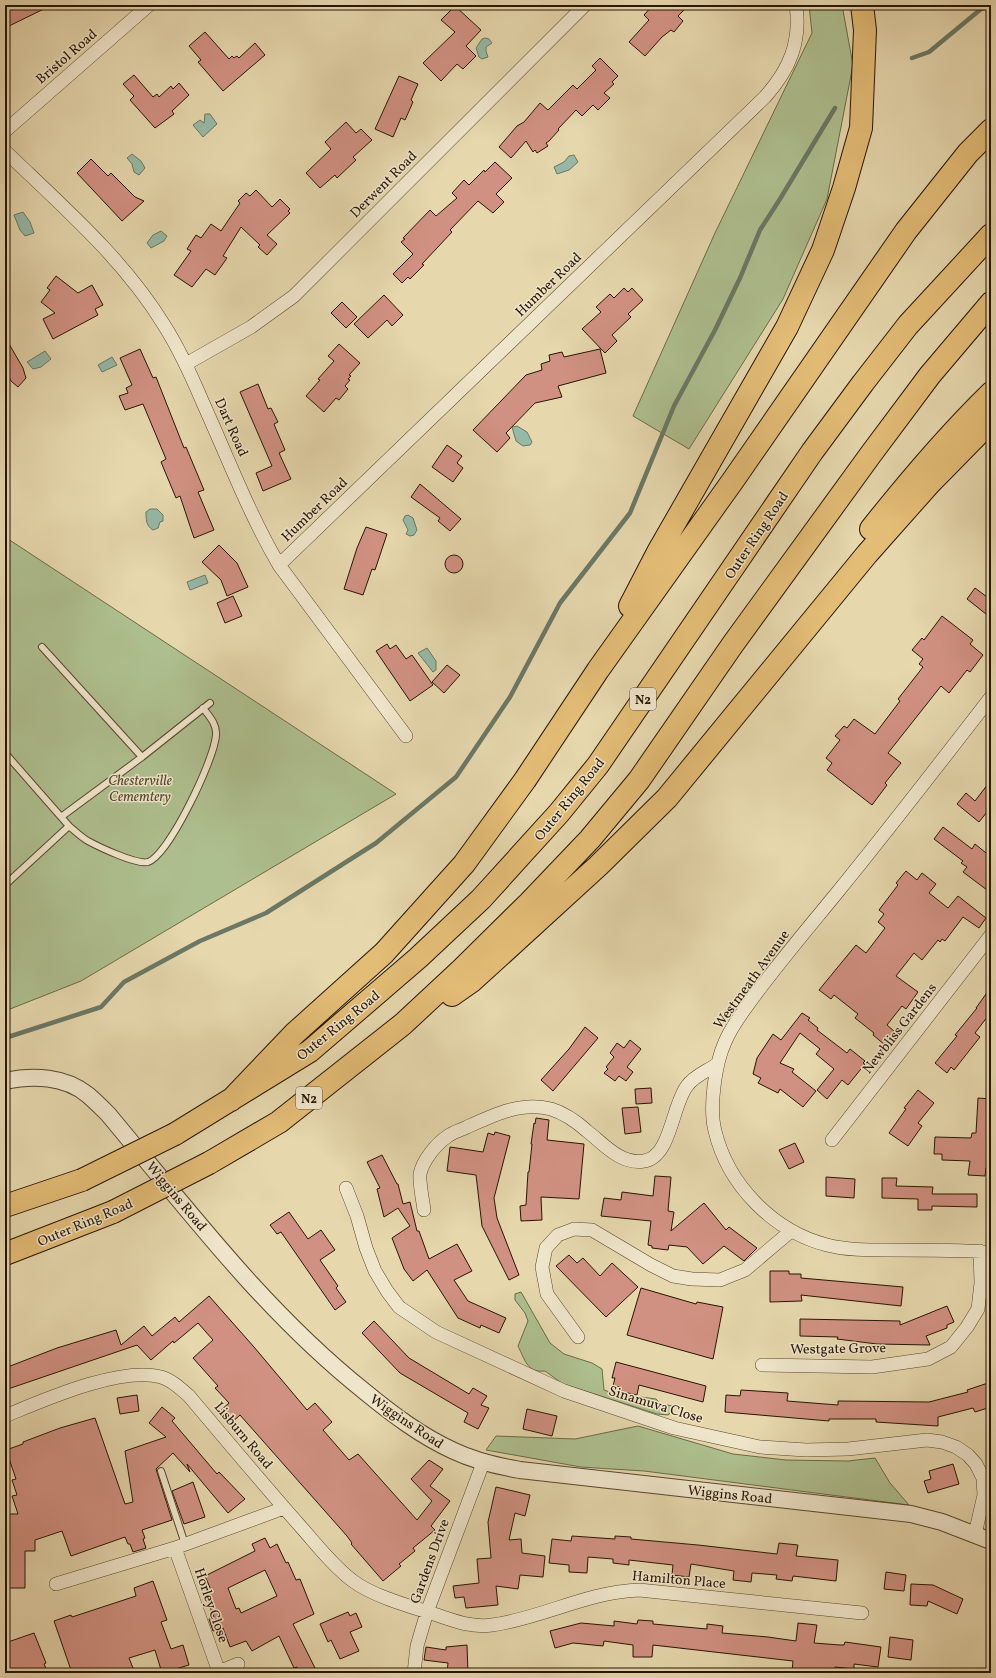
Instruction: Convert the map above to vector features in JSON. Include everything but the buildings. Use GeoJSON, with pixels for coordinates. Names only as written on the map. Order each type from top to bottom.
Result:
{"type":"FeatureCollection","features":[{"type":"Feature","properties":{"kind":"highway"},"geometry":{"type":"LineString","coordinates":[[598,670],[658,552],[787,327],[823,250],[844,188],[861,128],[865,30],[862,5]]}},
{"type":"Feature","properties":{"kind":"highway"},"geometry":{"type":"LineString","coordinates":[[231,1100],[294,1034],[384,953],[464,864],[525,780],[598,670],[748,459],[906,231],[968,153],[991,130]]}},
{"type":"Feature","properties":{"kind":"highway","name":"Outer Ring Road"},"geometry":{"type":"LineString","coordinates":[[5,1206],[82,1180],[175,1134],[310,1051],[412,963],[481,899],[559,813],[598,765],[812,452],[863,383],[908,325],[991,235]]}},
{"type":"Feature","properties":{"kind":"highway","name":"Outer Ring Road"},"geometry":{"type":"LineString","coordinates":[[5,1254],[113,1212],[209,1163],[279,1122],[403,1024],[461,970],[529,903],[590,839],[639,780],[733,644],[871,454],[930,375],[991,303]]}},
{"type":"Feature","properties":{"kind":"highway"},"geometry":{"type":"LineString","coordinates":[[752,693],[848,559],[912,478],[970,413],[991,393]]}},
{"type":"Feature","properties":{"kind":"highway"},"geometry":{"type":"LineString","coordinates":[[403,1024],[472,981],[598,866],[667,798],[867,554],[930,484],[991,422]]}},
{"type":"Feature","properties":{"kind":"street","name":"Bristol Road"},"geometry":{"type":"LineString","coordinates":[[5,131],[149,5]]}},
{"type":"Feature","properties":{"kind":"street","name":"Derwent Road"},"geometry":{"type":"LineString","coordinates":[[186,364],[251,327],[294,296],[585,5]]}},
{"type":"Feature","properties":{"kind":"street","name":"Humber Road"},"geometry":{"type":"LineString","coordinates":[[280,565],[765,97],[786,70],[792,56],[798,18],[796,5]]}},
{"type":"Feature","properties":{"kind":"street","name":"Dart Road"},"geometry":{"type":"LineString","coordinates":[[5,150],[95,238],[134,282],[165,325],[186,364],[262,535],[280,565],[406,736]]}},
{"type":"Feature","properties":{"kind":"street","name":"Westmeath Avenue"},"geometry":{"type":"LineString","coordinates":[[986,1251],[861,1250],[828,1246],[791,1231],[774,1220],[749,1197],[725,1161],[714,1129],[713,1099],[716,1065],[733,1025],[781,960],[871,850],[991,697]]}},
{"type":"Feature","properties":{"kind":"street","name":"Newbliss Gardens"},"geometry":{"type":"LineString","coordinates":[[832,1140],[991,935]]}},
{"type":"Feature","properties":{"kind":"street"},"geometry":{"type":"LineString","coordinates":[[424,1210],[420,1175],[426,1160],[433,1149],[448,1136],[478,1122],[516,1108],[537,1106],[566,1116],[587,1130],[611,1152],[629,1160],[644,1162],[653,1157],[667,1141],[679,1100],[687,1085],[699,1075],[716,1065]]}},
{"type":"Feature","properties":{"kind":"street","name":"Wiggins Road"},"geometry":{"type":"LineString","coordinates":[[5,1081],[20,1078],[47,1078],[67,1082],[87,1094],[108,1114],[252,1286],[291,1326],[340,1372],[385,1408],[421,1433],[454,1451],[483,1463],[520,1470],[911,1514],[942,1522],[991,1541]]}},
{"type":"Feature","properties":{"kind":"street","name":"Sinamuva Close"},"geometry":{"type":"LineString","coordinates":[[346,1188],[357,1216],[370,1260],[387,1291],[399,1307],[436,1332],[564,1391],[674,1428],[760,1447],[806,1450],[848,1449],[927,1440],[942,1442],[956,1447],[968,1455],[976,1464],[983,1478],[984,1495],[975,1534]]}},
{"type":"Feature","properties":{"kind":"street"},"geometry":{"type":"LineString","coordinates":[[578,1337],[547,1294],[542,1267],[546,1248],[558,1235],[574,1229],[592,1230],[673,1276],[692,1279],[720,1280],[745,1270],[791,1231]]}},
{"type":"Feature","properties":{"kind":"street","name":"Westgate Grove"},"geometry":{"type":"LineString","coordinates":[[762,1365],[872,1367],[928,1359],[951,1347],[967,1327],[978,1309],[986,1251]]}},
{"type":"Feature","properties":{"kind":"street","name":"Lisburn Road"},"geometry":{"type":"LineString","coordinates":[[5,1416],[45,1400],[98,1382],[137,1374],[162,1377],[178,1386],[189,1396],[284,1508],[338,1568],[354,1582],[372,1592],[427,1612]]}},
{"type":"Feature","properties":{"kind":"street","name":"Gardens Drive"},"geometry":{"type":"LineString","coordinates":[[414,1673],[418,1646],[427,1612],[483,1463]]}},
{"type":"Feature","properties":{"kind":"street"},"geometry":{"type":"LineString","coordinates":[[56,1584],[180,1546],[284,1508]]}},
{"type":"Feature","properties":{"kind":"street","name":"Horley Close"},"geometry":{"type":"LineString","coordinates":[[180,1546],[217,1672],[238,1664]]}},
{"type":"Feature","properties":{"kind":"street","name":"Hamilton Place"},"geometry":{"type":"LineString","coordinates":[[427,1612],[467,1625],[492,1625],[519,1619],[599,1594],[639,1590],[862,1613]]}},
{"type":"Feature","properties":{"kind":"lane"},"geometry":{"type":"LineString","coordinates":[[42,647],[142,758]]}},
{"type":"Feature","properties":{"kind":"lane"},"geometry":{"type":"LineString","coordinates":[[61,817],[142,758],[210,703]]}},
{"type":"Feature","properties":{"kind":"lane"},"geometry":{"type":"LineString","coordinates":[[5,753],[69,826],[89,841],[134,860],[145,863],[150,862],[163,849],[189,806],[202,780],[213,751],[216,726],[203,708]]}},
{"type":"Feature","properties":{"kind":"lane"},"geometry":{"type":"LineString","coordinates":[[5,886],[69,826]]}},
{"type":"Feature","properties":{"kind":"lane"},"geometry":{"type":"LineString","coordinates":[[161,1471],[180,1546]]}},
{"type":"Feature","properties":{"kind":"green space"},"geometry":{"type":"Polygon","coordinates":[[[809,5],[842,5],[853,65],[827,199],[783,299],[689,449],[633,416],[715,233],[812,33],[809,5]]]}},
{"type":"Feature","properties":{"kind":"green space","name":"Chesterville Cememtery"},"geometry":{"type":"Polygon","coordinates":[[[5,537],[396,794],[81,981],[5,1011],[5,537]]]}},
{"type":"Feature","properties":{"kind":"green space"},"geometry":{"type":"Polygon","coordinates":[[[521,1292],[550,1343],[564,1354],[592,1363],[602,1369],[604,1390],[631,1400],[641,1397],[656,1399],[661,1404],[673,1406],[673,1411],[668,1415],[657,1414],[563,1384],[545,1371],[530,1368],[518,1346],[528,1321],[525,1313],[515,1300],[515,1294],[521,1292]]]}},
{"type":"Feature","properties":{"kind":"green space"},"geometry":{"type":"Polygon","coordinates":[[[638,1426],[733,1454],[786,1460],[848,1461],[875,1458],[890,1483],[909,1505],[644,1471],[581,1467],[486,1450],[496,1436],[575,1439],[638,1426]]]}},
{"type":"Feature","properties":{"kind":"shaded area"},"geometry":{"type":"Polygon","coordinates":[[[482,39],[489,39],[492,43],[486,47],[488,57],[482,59],[479,57],[476,48],[482,39]]]}},
{"type":"Feature","properties":{"kind":"shaded area"},"geometry":{"type":"Polygon","coordinates":[[[205,114],[210,114],[217,124],[203,137],[193,125],[200,120],[204,123],[205,114]]]}},
{"type":"Feature","properties":{"kind":"shaded area"},"geometry":{"type":"Polygon","coordinates":[[[132,154],[141,161],[145,168],[139,175],[134,172],[132,164],[127,158],[132,154]]]}},
{"type":"Feature","properties":{"kind":"shaded area"},"geometry":{"type":"Polygon","coordinates":[[[574,155],[578,162],[569,170],[557,174],[554,167],[564,162],[569,156],[574,155]]]}},
{"type":"Feature","properties":{"kind":"shaded area"},"geometry":{"type":"Polygon","coordinates":[[[23,212],[30,222],[34,233],[25,236],[20,230],[14,215],[23,212]]]}},
{"type":"Feature","properties":{"kind":"shaded area"},"geometry":{"type":"Polygon","coordinates":[[[161,231],[167,236],[164,241],[151,248],[147,243],[153,235],[161,231]]]}},
{"type":"Feature","properties":{"kind":"shaded area"},"geometry":{"type":"Polygon","coordinates":[[[45,351],[51,359],[41,367],[33,369],[27,362],[45,351]]]}},
{"type":"Feature","properties":{"kind":"shaded area"},"geometry":{"type":"Polygon","coordinates":[[[112,357],[117,365],[102,372],[98,365],[112,357]]]}},
{"type":"Feature","properties":{"kind":"shaded area"},"geometry":{"type":"Polygon","coordinates":[[[517,426],[527,432],[532,442],[530,445],[523,446],[516,441],[512,427],[517,426]]]}},
{"type":"Feature","properties":{"kind":"shaded area"},"geometry":{"type":"Polygon","coordinates":[[[150,509],[157,509],[163,515],[163,521],[160,522],[158,528],[153,530],[146,520],[146,512],[150,509]]]}},
{"type":"Feature","properties":{"kind":"shaded area"},"geometry":{"type":"Polygon","coordinates":[[[408,515],[413,518],[417,530],[414,535],[410,536],[406,534],[408,530],[403,520],[405,516],[408,515]]]}},
{"type":"Feature","properties":{"kind":"shaded area"},"geometry":{"type":"Polygon","coordinates":[[[205,575],[208,583],[190,590],[187,582],[205,575]]]}},
{"type":"Feature","properties":{"kind":"shaded area"},"geometry":{"type":"Polygon","coordinates":[[[427,648],[436,661],[436,670],[433,672],[418,653],[427,648]]]}},
{"type":"Feature","properties":{"kind":"waterway"},"geometry":{"type":"LineString","coordinates":[[912,58],[929,52],[981,9],[981,5]]}},
{"type":"Feature","properties":{"kind":"waterway"},"geometry":{"type":"LineString","coordinates":[[981,9],[991,6]]}},
{"type":"Feature","properties":{"kind":"waterway"},"geometry":{"type":"LineString","coordinates":[[5,1038],[101,1007],[124,982],[200,941],[266,913],[376,843],[456,777],[510,697],[560,603],[630,513],[674,406],[715,330],[740,278],[760,230],[835,108]]}}]}
